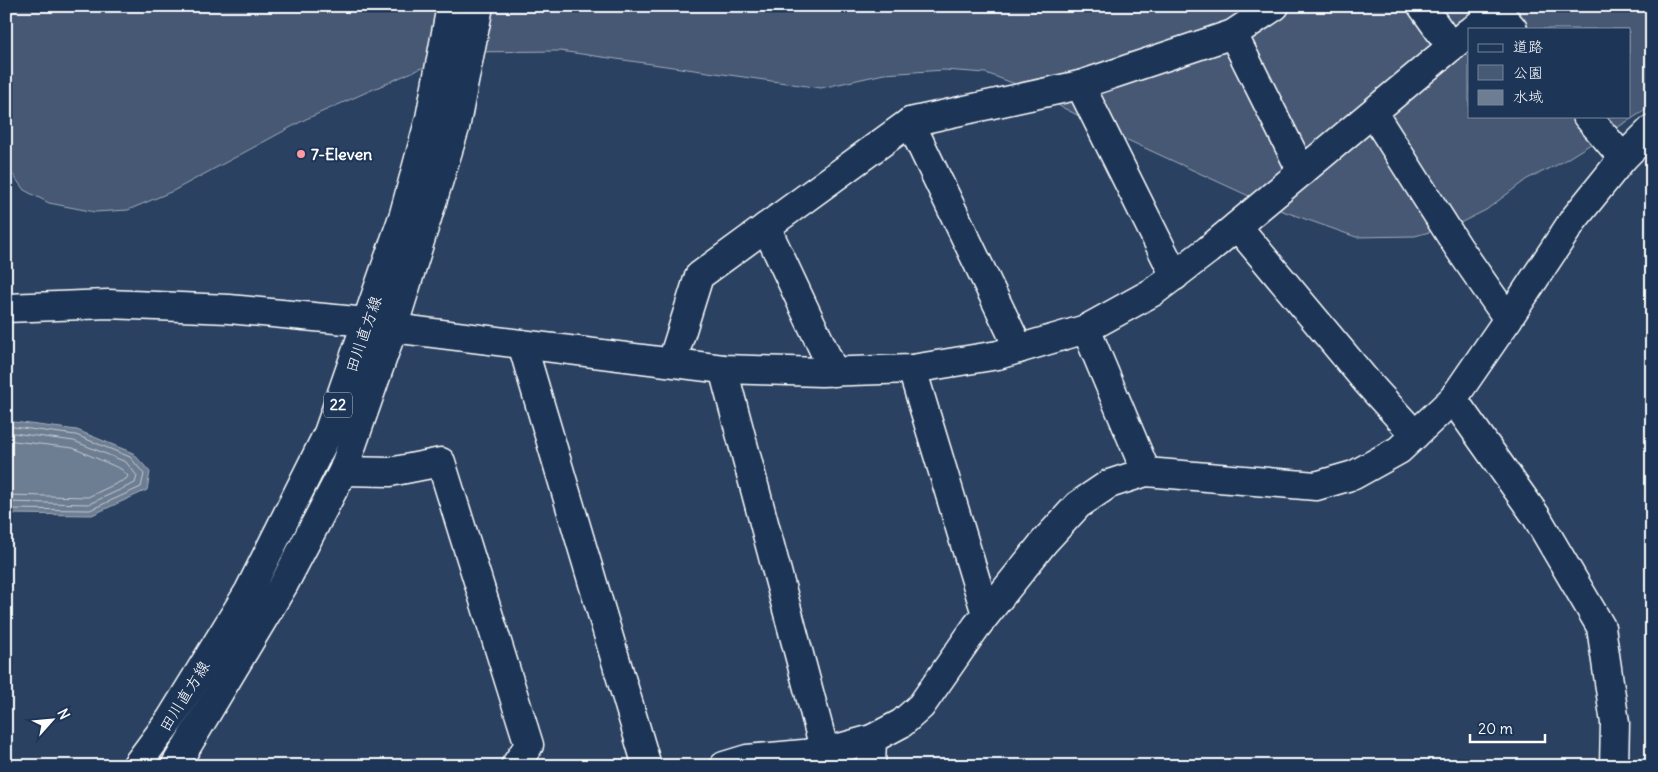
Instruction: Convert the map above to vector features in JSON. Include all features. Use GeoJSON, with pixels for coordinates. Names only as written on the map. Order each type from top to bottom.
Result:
{"type":"FeatureCollection","features":[{"type":"Feature","properties":{"kind":"street","name":"田川直方線"},"geometry":{"type":"LineString","coordinates":[[136,766],[170,720],[249,591],[328,433],[404,214],[430,118],[451,6]]}},
{"type":"Feature","properties":{"kind":"street","name":"田川直方線"},"geometry":{"type":"LineString","coordinates":[[174,766],[284,584],[343,471],[394,328],[455,128],[479,6]]}},
{"type":"Feature","properties":{"kind":"street"},"geometry":{"type":"LineString","coordinates":[[672,362],[699,276],[910,122],[1080,85],[1233,34],[1275,6]]}},
{"type":"Feature","properties":{"kind":"street"},"geometry":{"type":"LineString","coordinates":[[6,308],[108,304],[229,309],[367,322],[394,328],[723,369],[834,372],[912,369],[998,355],[1086,329],[1153,292],[1237,226],[1460,40],[1422,6]]}},
{"type":"Feature","properties":{"kind":"street"},"geometry":{"type":"LineString","coordinates":[[1476,28],[1504,15]]}},
{"type":"Feature","properties":{"kind":"street"},"geometry":{"type":"LineString","coordinates":[[1233,34],[1302,172]]}},
{"type":"Feature","properties":{"kind":"street"},"geometry":{"type":"LineString","coordinates":[[1080,85],[1175,276]]}},
{"type":"Feature","properties":{"kind":"street"},"geometry":{"type":"LineString","coordinates":[[1373,113],[1458,247],[1508,320]]}},
{"type":"Feature","properties":{"kind":"street"},"geometry":{"type":"LineString","coordinates":[[1589,118],[1622,158]]}},
{"type":"Feature","properties":{"kind":"street"},"geometry":{"type":"LineString","coordinates":[[910,122],[1019,349]]}},
{"type":"Feature","properties":{"kind":"street"},"geometry":{"type":"LineString","coordinates":[[724,766],[747,759],[825,752],[872,753],[921,706],[986,614],[1044,542],[1078,505],[1109,484],[1146,472],[1316,486],[1354,476],[1399,450],[1453,398],[1508,320],[1574,219],[1622,158],[1652,129]]}},
{"type":"Feature","properties":{"kind":"street"},"geometry":{"type":"LineString","coordinates":[[1237,226],[1367,382],[1415,435]]}},
{"type":"Feature","properties":{"kind":"street"},"geometry":{"type":"LineString","coordinates":[[766,227],[834,372]]}},
{"type":"Feature","properties":{"kind":"street"},"geometry":{"type":"LineString","coordinates":[[1086,329],[1146,472]]}},
{"type":"Feature","properties":{"kind":"street"},"geometry":{"type":"LineString","coordinates":[[522,344],[647,766]]}},
{"type":"Feature","properties":{"kind":"street"},"geometry":{"type":"LineString","coordinates":[[723,369],[825,752]]}},
{"type":"Feature","properties":{"kind":"street"},"geometry":{"type":"LineString","coordinates":[[912,369],[986,614]]}},
{"type":"Feature","properties":{"kind":"street"},"geometry":{"type":"LineString","coordinates":[[1453,398],[1536,516],[1601,628],[1614,723],[1614,766]]}},
{"type":"Feature","properties":{"kind":"street"},"geometry":{"type":"LineString","coordinates":[[343,471],[390,472],[441,462],[528,745],[516,766]]}},
{"type":"Feature","properties":{"kind":"green space"},"geometry":{"type":"Polygon","coordinates":[[[6,6],[1652,6],[1652,106],[1557,165],[1527,179],[1486,210],[1458,224],[1415,236],[1356,237],[1277,209],[1108,131],[1023,87],[986,73],[944,70],[884,74],[821,88],[560,51],[466,52],[419,69],[306,119],[173,191],[128,210],[95,212],[49,203],[24,190],[6,165],[6,6]]]}},
{"type":"Feature","properties":{"kind":"water"},"geometry":{"type":"Polygon","coordinates":[[[6,421],[77,430],[133,453],[150,472],[147,490],[92,515],[6,514],[6,421]]]}},
{"type":"Feature","properties":{"kind":"place","name":"7-Eleven"},"geometry":{"type":"Point","coordinates":[301,154]}}]}
